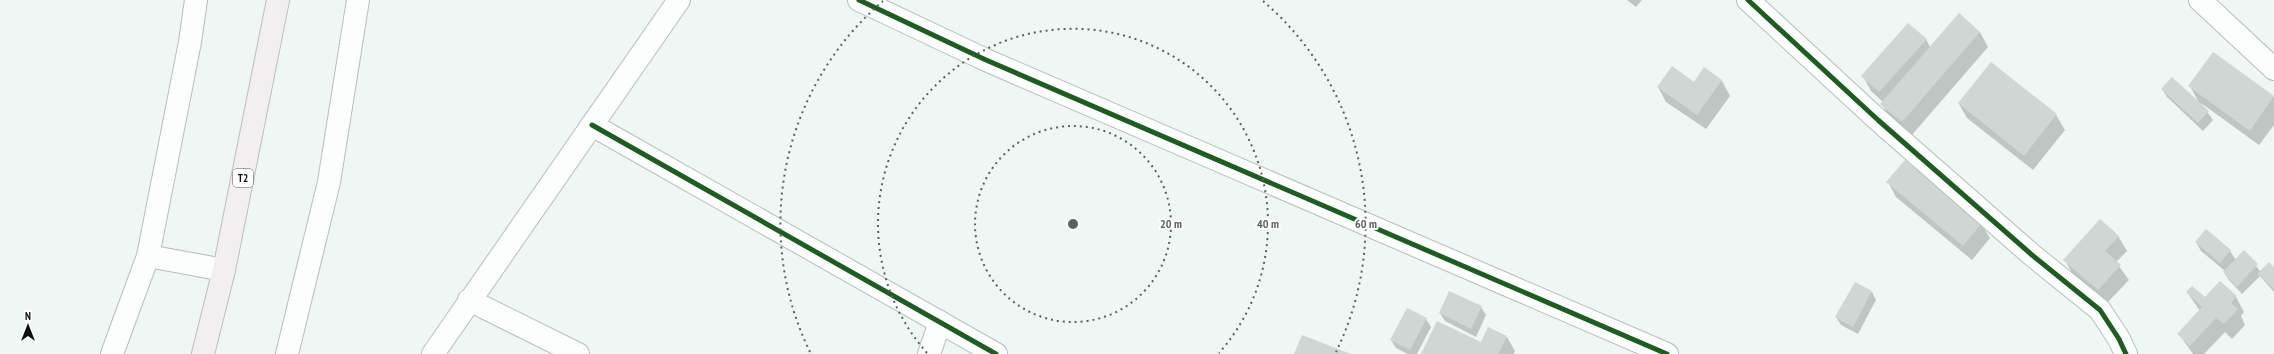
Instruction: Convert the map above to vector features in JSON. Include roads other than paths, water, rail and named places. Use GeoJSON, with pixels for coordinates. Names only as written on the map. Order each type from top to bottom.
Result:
{"type":"FeatureCollection","features":[{"type":"Feature","properties":{"kind":"highway","name":"T2"},"geometry":{"type":"LineString","coordinates":[[203,354],[224,270],[278,0]]}},
{"type":"Feature","properties":{"kind":"street"},"geometry":{"type":"LineString","coordinates":[[112,354],[148,256],[190,42],[196,0]]}},
{"type":"Feature","properties":{"kind":"street"},"geometry":{"type":"LineString","coordinates":[[287,354],[328,182],[358,0]]}},
{"type":"Feature","properties":{"kind":"street"},"geometry":{"type":"LineString","coordinates":[[433,354],[469,300],[679,0]]}},
{"type":"Feature","properties":{"kind":"street"},"geometry":{"type":"LineString","coordinates":[[859,0],[986,60],[1667,354]]}},
{"type":"Feature","properties":{"kind":"street"},"geometry":{"type":"LineString","coordinates":[[1748,0],[1878,120],[2032,255],[2100,310],[2119,338],[2126,354]]}},
{"type":"Feature","properties":{"kind":"street"},"geometry":{"type":"LineString","coordinates":[[2200,0],[2274,69]]}},
{"type":"Feature","properties":{"kind":"street"},"geometry":{"type":"LineString","coordinates":[[592,124],[996,354]]}},
{"type":"Feature","properties":{"kind":"street"},"geometry":{"type":"LineString","coordinates":[[148,256],[224,270]]}},
{"type":"Feature","properties":{"kind":"street"},"geometry":{"type":"LineString","coordinates":[[469,300],[578,354]]}},
{"type":"Feature","properties":{"kind":"street"},"geometry":{"type":"LineString","coordinates":[[929,354],[940,322]]}}]}
